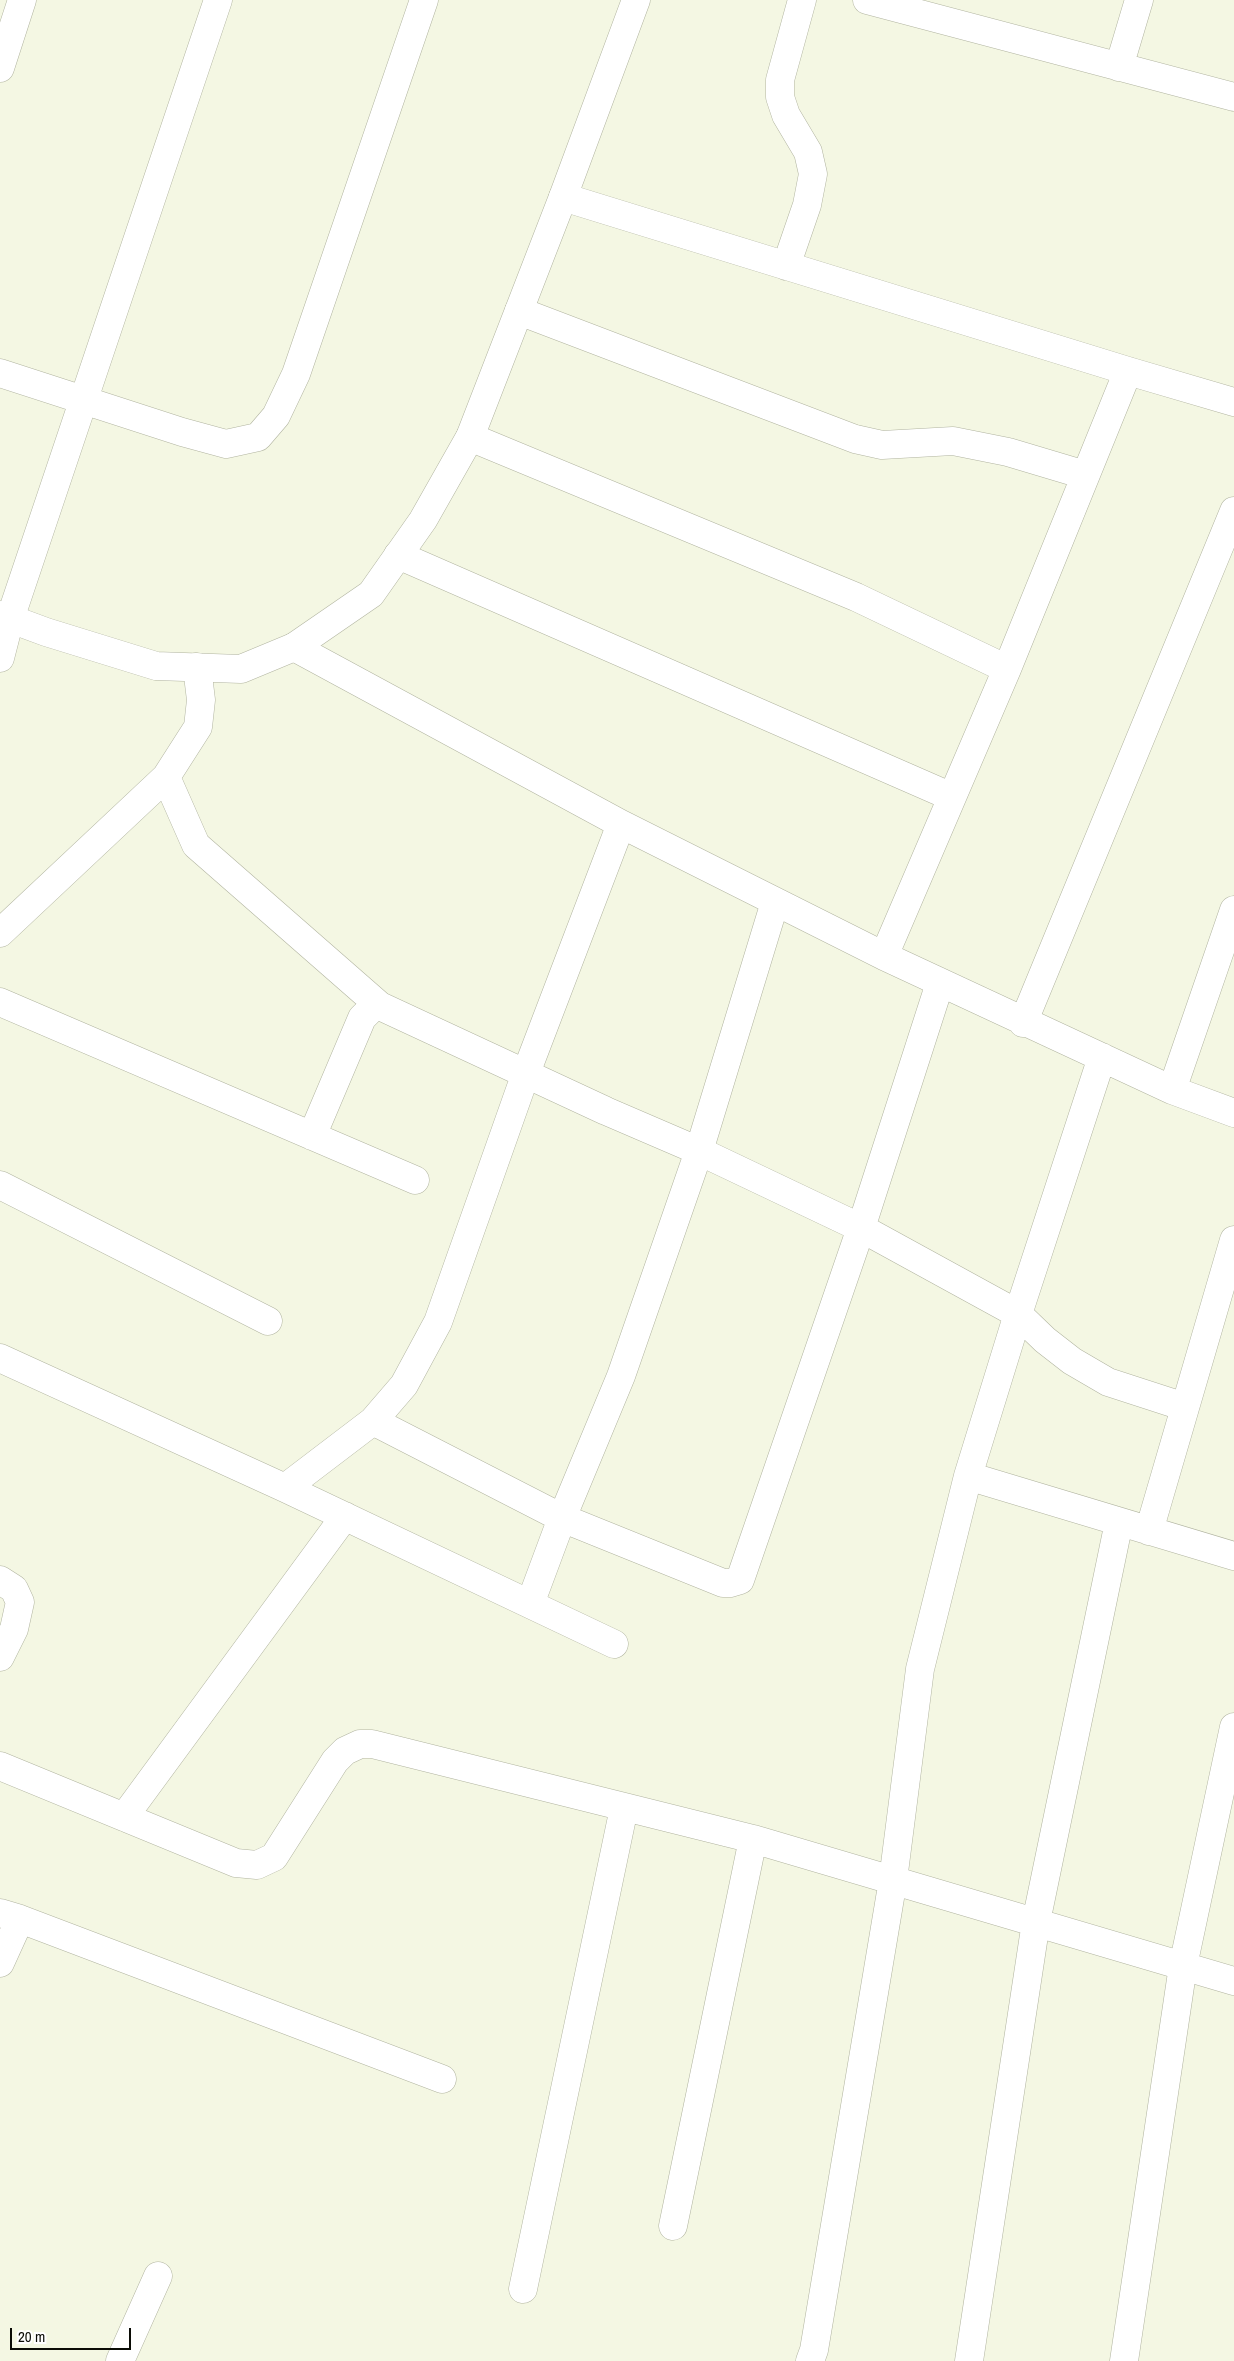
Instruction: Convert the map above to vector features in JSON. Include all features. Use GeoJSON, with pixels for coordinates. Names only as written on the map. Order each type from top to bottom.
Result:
{"type":"FeatureCollection","features":[{"type":"Feature","properties":{"kind":"street"},"geometry":{"type":"LineString","coordinates":[[0,68],[22,0]]}},
{"type":"Feature","properties":{"kind":"street"},"geometry":{"type":"LineString","coordinates":[[0,658],[5,617],[83,400],[218,0]]}},
{"type":"Feature","properties":{"kind":"street"},"geometry":{"type":"LineString","coordinates":[[0,373],[226,444],[258,437],[276,416],[296,374],[424,0]]}},
{"type":"Feature","properties":{"kind":"street"},"geometry":{"type":"LineString","coordinates":[[5,617],[156,666],[241,669],[294,647],[371,594],[423,520],[470,437],[563,197],[636,0]]}},
{"type":"Feature","properties":{"kind":"street"},"geometry":{"type":"LineString","coordinates":[[786,266],[807,205],[813,174],[808,152],[786,115],[780,97],[780,80],[802,0]]}},
{"type":"Feature","properties":{"kind":"street"},"geometry":{"type":"LineString","coordinates":[[867,0],[1234,97]]}},
{"type":"Feature","properties":{"kind":"street"},"geometry":{"type":"LineString","coordinates":[[1119,67],[1139,0]]}},
{"type":"Feature","properties":{"kind":"street"},"geometry":{"type":"LineString","coordinates":[[563,197],[1234,402]]}},
{"type":"Feature","properties":{"kind":"street"},"geometry":{"type":"LineString","coordinates":[[519,310],[855,439],[882,445],[953,441],[1008,452],[1085,474]]}},
{"type":"Feature","properties":{"kind":"street"},"geometry":{"type":"LineString","coordinates":[[884,956],[1007,669],[1128,371]]}},
{"type":"Feature","properties":{"kind":"street"},"geometry":{"type":"LineString","coordinates":[[470,437],[856,597],[1007,669]]}},
{"type":"Feature","properties":{"kind":"street"},"geometry":{"type":"LineString","coordinates":[[1023,1023],[1234,511]]}},
{"type":"Feature","properties":{"kind":"street"},"geometry":{"type":"LineString","coordinates":[[398,555],[952,797]]}},
{"type":"Feature","properties":{"kind":"street"},"geometry":{"type":"LineString","coordinates":[[294,647],[621,824],[775,902],[1023,1023],[1172,1090],[1234,1113]]}},
{"type":"Feature","properties":{"kind":"street"},"geometry":{"type":"LineString","coordinates":[[0,933],[166,777],[198,727],[201,700],[197,667]]}},
{"type":"Feature","properties":{"kind":"street"},"geometry":{"type":"LineString","coordinates":[[166,777],[196,845],[380,1006],[699,1151],[861,1228],[1018,1314],[1065,1356],[1101,1378],[1185,1407]]}},
{"type":"Feature","properties":{"kind":"street"},"geometry":{"type":"LineString","coordinates":[[285,1488],[373,1421],[404,1385],[438,1322],[526,1073],[621,824]]}},
{"type":"Feature","properties":{"kind":"street"},"geometry":{"type":"LineString","coordinates":[[530,1604],[562,1518],[621,1376],[699,1151],[775,902]]}},
{"type":"Feature","properties":{"kind":"street"},"geometry":{"type":"LineString","coordinates":[[1172,1090],[1234,910]]}},
{"type":"Feature","properties":{"kind":"street"},"geometry":{"type":"LineString","coordinates":[[373,1421],[562,1518],[723,1583],[730,1584],[740,1580],[861,1228],[940,983]]}},
{"type":"Feature","properties":{"kind":"street"},"geometry":{"type":"LineString","coordinates":[[0,1002],[415,1180]]}},
{"type":"Feature","properties":{"kind":"street"},"geometry":{"type":"LineString","coordinates":[[312,1136],[362,1018],[374,1006],[380,1006]]}},
{"type":"Feature","properties":{"kind":"street"},"geometry":{"type":"LineString","coordinates":[[810,2361],[814,2350],[893,1880],[920,1669],[968,1476],[1018,1314],[1102,1057]]}},
{"type":"Feature","properties":{"kind":"street"},"geometry":{"type":"LineString","coordinates":[[0,1185],[268,1322]]}},
{"type":"Feature","properties":{"kind":"street"},"geometry":{"type":"LineString","coordinates":[[1149,1531],[1234,1240]]}},
{"type":"Feature","properties":{"kind":"street"},"geometry":{"type":"LineString","coordinates":[[0,1358],[346,1516],[614,1644]]}},
{"type":"Feature","properties":{"kind":"street"},"geometry":{"type":"LineString","coordinates":[[968,1476],[1234,1556]]}},
{"type":"Feature","properties":{"kind":"street"},"geometry":{"type":"LineString","coordinates":[[124,1817],[346,1516]]}},
{"type":"Feature","properties":{"kind":"street"},"geometry":{"type":"LineString","coordinates":[[969,2361],[1036,1922],[1119,1522]]}},
{"type":"Feature","properties":{"kind":"street"},"geometry":{"type":"LineString","coordinates":[[0,1580],[14,1589],[20,1602],[14,1630],[0,1657]]}},
{"type":"Feature","properties":{"kind":"street"},"geometry":{"type":"LineString","coordinates":[[1124,2361],[1183,1966],[1234,1727]]}},
{"type":"Feature","properties":{"kind":"street"},"geometry":{"type":"LineString","coordinates":[[0,1766],[236,1863],[247,1865],[266,1862],[274,1857],[335,1760],[360,1744],[372,1744],[753,1839],[1234,1981]]}},
{"type":"Feature","properties":{"kind":"street"},"geometry":{"type":"LineString","coordinates":[[522,2289],[624,1808]]}},
{"type":"Feature","properties":{"kind":"street"},"geometry":{"type":"LineString","coordinates":[[673,2226],[753,1839]]}},
{"type":"Feature","properties":{"kind":"street"},"geometry":{"type":"LineString","coordinates":[[0,1963],[10,1916],[442,2079]]}},
{"type":"Feature","properties":{"kind":"street"},"geometry":{"type":"LineString","coordinates":[[120,2361],[158,2276]]}}]}
